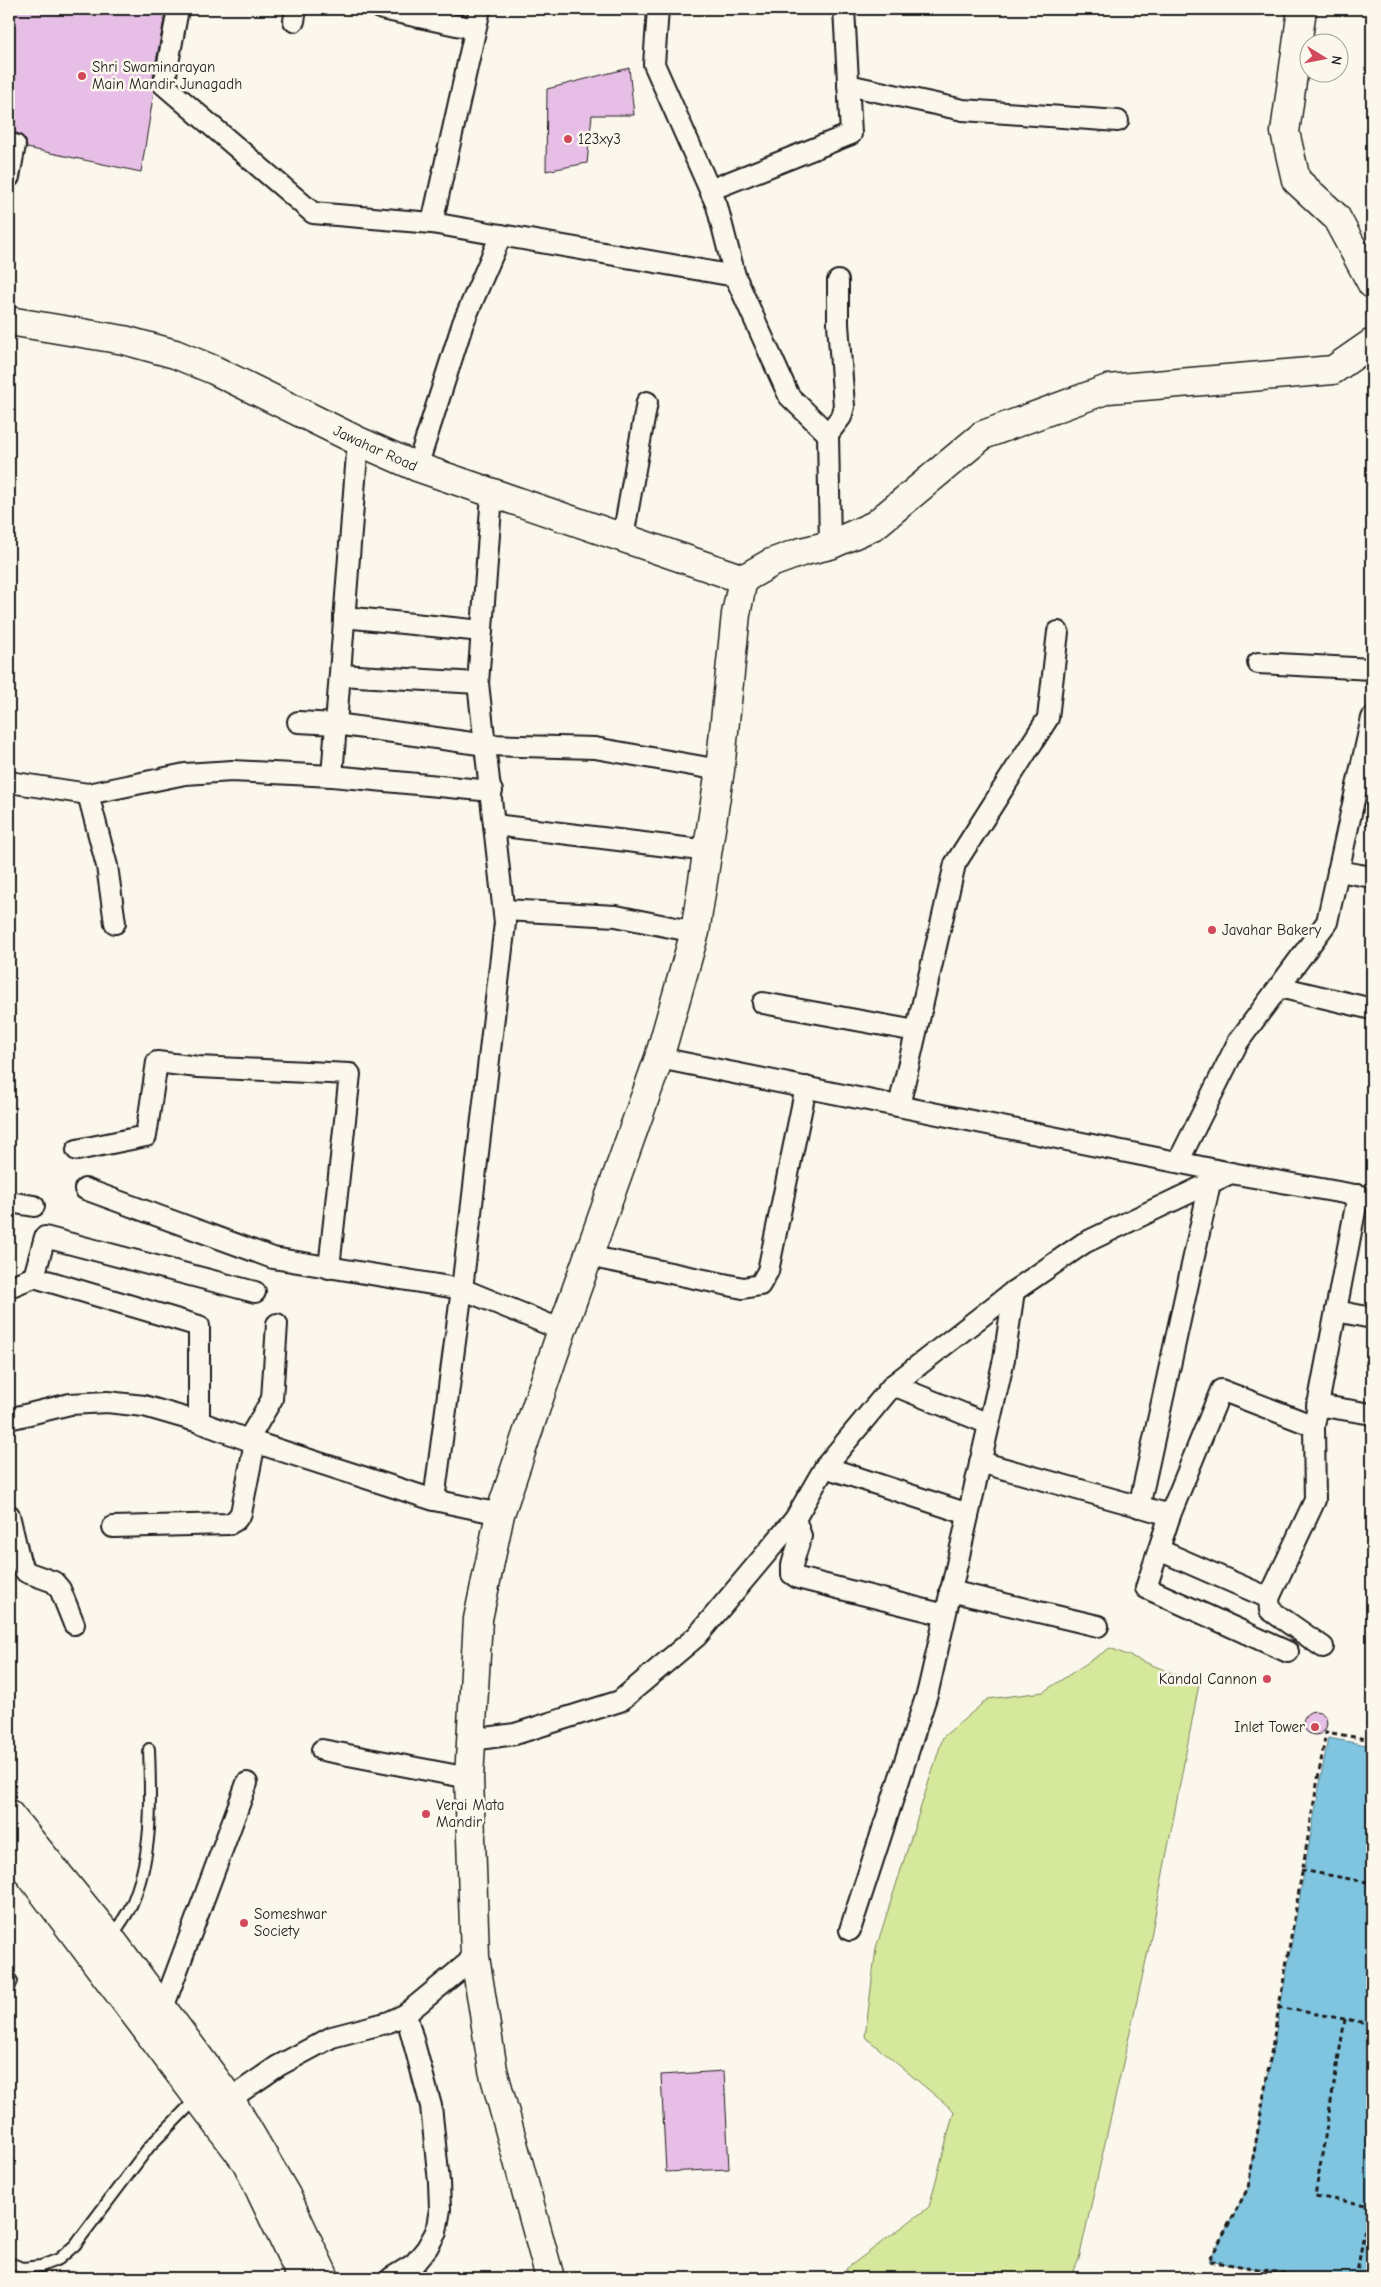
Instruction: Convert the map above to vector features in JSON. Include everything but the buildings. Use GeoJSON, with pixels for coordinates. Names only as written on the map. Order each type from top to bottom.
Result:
{"type":"FeatureCollection","features":[{"type":"Feature","properties":{"kind":"street"},"geometry":{"type":"LineString","coordinates":[[178,9],[164,84],[313,213],[432,223],[735,276]]}},
{"type":"Feature","properties":{"kind":"street"},"geometry":{"type":"LineString","coordinates":[[382,9],[475,29]]}},
{"type":"Feature","properties":{"kind":"street"},"geometry":{"type":"LineString","coordinates":[[432,223],[480,9]]}},
{"type":"Feature","properties":{"kind":"street"},"geometry":{"type":"LineString","coordinates":[[658,9],[654,64],[717,206],[735,276],[789,396],[828,434]]}},
{"type":"Feature","properties":{"kind":"street"},"geometry":{"type":"LineString","coordinates":[[710,190],[851,134],[844,9]]}},
{"type":"Feature","properties":{"kind":"street"},"geometry":{"type":"LineString","coordinates":[[1302,9],[1285,132],[1296,180],[1336,217],[1372,284]]}},
{"type":"Feature","properties":{"kind":"street"},"geometry":{"type":"LineString","coordinates":[[848,85],[963,110],[1118,121]]}},
{"type":"Feature","properties":{"kind":"street"},"geometry":{"type":"LineString","coordinates":[[9,177],[15,145]]}},
{"type":"Feature","properties":{"kind":"street"},"geometry":{"type":"LineString","coordinates":[[417,467],[460,330],[501,235]]}},
{"type":"Feature","properties":{"kind":"street"},"geometry":{"type":"LineString","coordinates":[[830,545],[828,434],[841,417],[845,394],[841,377],[838,281]]}},
{"type":"Feature","properties":{"kind":"street","name":"Jawahar Road"},"geometry":{"type":"LineString","coordinates":[[9,321],[124,340],[175,354],[214,370],[358,441],[417,467],[743,579]]}},
{"type":"Feature","properties":{"kind":"street"},"geometry":{"type":"LineString","coordinates":[[550,2278],[493,2070],[475,1957],[469,1778],[478,1619],[500,1514],[562,1330],[660,1058],[695,932],[709,851],[720,770],[736,614],[743,579],[770,563],[830,545],[875,525],[983,435],[1108,389],[1333,370],[1372,343]]}},
{"type":"Feature","properties":{"kind":"street"},"geometry":{"type":"LineString","coordinates":[[623,537],[647,402]]}},
{"type":"Feature","properties":{"kind":"street"},"geometry":{"type":"LineString","coordinates":[[332,776],[358,441]]}},
{"type":"Feature","properties":{"kind":"street"},"geometry":{"type":"LineString","coordinates":[[434,1500],[462,1289],[505,923],[492,791],[478,683],[492,494]]}},
{"type":"Feature","properties":{"kind":"street"},"geometry":{"type":"LineString","coordinates":[[344,617],[482,631]]}},
{"type":"Feature","properties":{"kind":"street"},"geometry":{"type":"LineString","coordinates":[[898,1106],[955,864],[1048,718],[1058,632]]}},
{"type":"Feature","properties":{"kind":"street"},"geometry":{"type":"LineString","coordinates":[[1258,663],[1372,669]]}},
{"type":"Feature","properties":{"kind":"street"},"geometry":{"type":"LineString","coordinates":[[340,676],[478,683]]}},
{"type":"Feature","properties":{"kind":"street"},"geometry":{"type":"LineString","coordinates":[[1178,1162],[1238,1042],[1327,922],[1372,718]]}},
{"type":"Feature","properties":{"kind":"street"},"geometry":{"type":"LineString","coordinates":[[298,722],[336,724],[486,745],[595,748],[720,770]]}},
{"type":"Feature","properties":{"kind":"street"},"geometry":{"type":"LineString","coordinates":[[9,782],[88,794],[185,774],[232,771],[332,776],[492,791]]}},
{"type":"Feature","properties":{"kind":"street"},"geometry":{"type":"LineString","coordinates":[[88,794],[107,866],[115,923]]}},
{"type":"Feature","properties":{"kind":"street"},"geometry":{"type":"LineString","coordinates":[[495,825],[709,851]]}},
{"type":"Feature","properties":{"kind":"street"},"geometry":{"type":"LineString","coordinates":[[1338,871],[1372,877]]}},
{"type":"Feature","properties":{"kind":"street"},"geometry":{"type":"LineString","coordinates":[[504,910],[616,916],[695,932]]}},
{"type":"Feature","properties":{"kind":"street"},"geometry":{"type":"LineString","coordinates":[[1279,987],[1372,1009]]}},
{"type":"Feature","properties":{"kind":"street"},"geometry":{"type":"LineString","coordinates":[[763,1003],[916,1031]]}},
{"type":"Feature","properties":{"kind":"street"},"geometry":{"type":"LineString","coordinates":[[660,1058],[1231,1173],[1365,1196],[1336,1311],[1317,1405],[1314,1426],[1316,1500],[1269,1598],[1270,1610],[1323,1648]]}},
{"type":"Feature","properties":{"kind":"street"},"geometry":{"type":"LineString","coordinates":[[78,1150],[146,1136],[157,1062],[198,1067],[350,1074],[330,1268]]}},
{"type":"Feature","properties":{"kind":"street"},"geometry":{"type":"LineString","coordinates":[[588,1256],[743,1288],[760,1285],[768,1271],[806,1087]]}},
{"type":"Feature","properties":{"kind":"street"},"geometry":{"type":"LineString","coordinates":[[472,1740],[515,1734],[620,1701],[697,1636],[795,1519],[824,1467],[893,1385],[1014,1291],[1084,1243],[1231,1173]]}},
{"type":"Feature","properties":{"kind":"street"},"geometry":{"type":"LineString","coordinates":[[1139,1507],[1210,1183]]}},
{"type":"Feature","properties":{"kind":"street"},"geometry":{"type":"LineString","coordinates":[[85,1189],[273,1258],[462,1289],[562,1330]]}},
{"type":"Feature","properties":{"kind":"street"},"geometry":{"type":"LineString","coordinates":[[9,1202],[34,1206]]}},
{"type":"Feature","properties":{"kind":"street"},"geometry":{"type":"LineString","coordinates":[[34,1277],[45,1237],[255,1292]]}},
{"type":"Feature","properties":{"kind":"street"},"geometry":{"type":"LineString","coordinates":[[9,1287],[34,1277],[199,1326],[199,1422]]}},
{"type":"Feature","properties":{"kind":"street"},"geometry":{"type":"LineString","coordinates":[[850,1930],[928,1691],[1004,1359],[1014,1291]]}},
{"type":"Feature","properties":{"kind":"street"},"geometry":{"type":"LineString","coordinates":[[1336,1311],[1372,1318]]}},
{"type":"Feature","properties":{"kind":"street"},"geometry":{"type":"LineString","coordinates":[[113,1526],[229,1524],[236,1520],[240,1512],[251,1441],[272,1399],[276,1324]]}},
{"type":"Feature","properties":{"kind":"street"},"geometry":{"type":"LineString","coordinates":[[893,1385],[989,1424]]}},
{"type":"Feature","properties":{"kind":"street"},"geometry":{"type":"LineString","coordinates":[[1288,1652],[1146,1588],[1170,1515],[1221,1390],[1314,1426]]}},
{"type":"Feature","properties":{"kind":"street"},"geometry":{"type":"LineString","coordinates":[[9,1419],[70,1404],[107,1402],[144,1406],[199,1422],[251,1441],[434,1500],[500,1514]]}},
{"type":"Feature","properties":{"kind":"street"},"geometry":{"type":"LineString","coordinates":[[1317,1405],[1372,1414]]}},
{"type":"Feature","properties":{"kind":"street"},"geometry":{"type":"LineString","coordinates":[[980,1462],[1170,1515]]}},
{"type":"Feature","properties":{"kind":"street"},"geometry":{"type":"LineString","coordinates":[[824,1467],[968,1514]]}},
{"type":"Feature","properties":{"kind":"street"},"geometry":{"type":"LineString","coordinates":[[9,1515],[20,1562],[26,1572],[54,1582],[60,1589],[74,1624]]}},
{"type":"Feature","properties":{"kind":"street"},"geometry":{"type":"LineString","coordinates":[[795,1519],[801,1536],[792,1565],[792,1574],[798,1578],[945,1615]]}},
{"type":"Feature","properties":{"kind":"street"},"geometry":{"type":"LineString","coordinates":[[1159,1550],[1269,1598]]}},
{"type":"Feature","properties":{"kind":"street"},"geometry":{"type":"LineString","coordinates":[[950,1592],[1098,1626]]}},
{"type":"Feature","properties":{"kind":"street"},"geometry":{"type":"LineString","coordinates":[[322,1750],[469,1778]]}},
{"type":"Feature","properties":{"kind":"street"},"geometry":{"type":"LineString","coordinates":[[163,2008],[247,1783]]}},
{"type":"Feature","properties":{"kind":"street"},"geometry":{"type":"LineString","coordinates":[[9,1814],[110,1939],[230,2099],[302,2278]]}},
{"type":"Feature","properties":{"kind":"street"},"geometry":{"type":"LineString","coordinates":[[9,1847],[198,2096],[286,2195],[325,2278]]}},
{"type":"Feature","properties":{"kind":"street"},"geometry":{"type":"LineString","coordinates":[[230,2099],[278,2066],[332,2037],[389,2022],[406,2014],[475,1957]]}},
{"type":"Feature","properties":{"kind":"street"},"geometry":{"type":"LineString","coordinates":[[391,2278],[414,2264],[427,2248],[436,2232],[440,2209],[432,2106],[406,2014]]}},
{"type":"Feature","properties":{"kind":"lane"},"geometry":{"type":"LineString","coordinates":[[110,1939],[129,1910],[144,1862],[149,1831],[151,1796],[149,1749]]}},
{"type":"Feature","properties":{"kind":"lane"},"geometry":{"type":"LineString","coordinates":[[9,2262],[23,2268],[41,2266],[58,2258],[75,2245],[149,2147],[198,2096]]}},
{"type":"Feature","properties":{"kind":"path"},"geometry":{"type":"LineString","coordinates":[[1313,2278],[1209,2260],[1248,2188],[1326,1732],[1372,1740]]}},
{"type":"Feature","properties":{"kind":"path"},"geometry":{"type":"LineString","coordinates":[[1301,1870],[1372,1883]]}},
{"type":"Feature","properties":{"kind":"path"},"geometry":{"type":"LineString","coordinates":[[1278,2007],[1372,2024]]}},
{"type":"Feature","properties":{"kind":"path"},"geometry":{"type":"LineString","coordinates":[[1345,2019],[1315,2196],[1371,2206],[1356,2278]]}},
{"type":"Feature","properties":{"kind":"green space"},"geometry":{"type":"Polygon","coordinates":[[[1110,1648],[1199,1684],[1149,1947],[1079,2259],[1071,2278],[848,2278],[846,2269],[929,2207],[954,2111],[865,2037],[876,1948],[943,1737],[988,1699],[1043,1692],[1110,1648]]]}},
{"type":"Feature","properties":{"kind":"water"},"geometry":{"type":"Polygon","coordinates":[[[1328,1738],[1372,1746],[1372,2278],[1313,2278],[1209,2261],[1248,2188],[1328,1738]]]}},
{"type":"Feature","properties":{"kind":"place","name":"Shri Swaminarayan Main Mandir Junagadh"},"geometry":{"type":"Point","coordinates":[82,76]}},
{"type":"Feature","properties":{"kind":"place","name":"123xy3"},"geometry":{"type":"Point","coordinates":[568,139]}},
{"type":"Feature","properties":{"kind":"place","name":"Javahar Bakery"},"geometry":{"type":"Point","coordinates":[1212,930]}},
{"type":"Feature","properties":{"kind":"place","name":"Kandal Cannon"},"geometry":{"type":"Point","coordinates":[1267,1679]}},
{"type":"Feature","properties":{"kind":"place","name":"Inlet Tower"},"geometry":{"type":"Point","coordinates":[1315,1727]}},
{"type":"Feature","properties":{"kind":"place","name":"Verai Mata Mandir"},"geometry":{"type":"Point","coordinates":[426,1814]}},
{"type":"Feature","properties":{"kind":"place","name":"Someshwar Society"},"geometry":{"type":"Point","coordinates":[244,1923]}}]}
